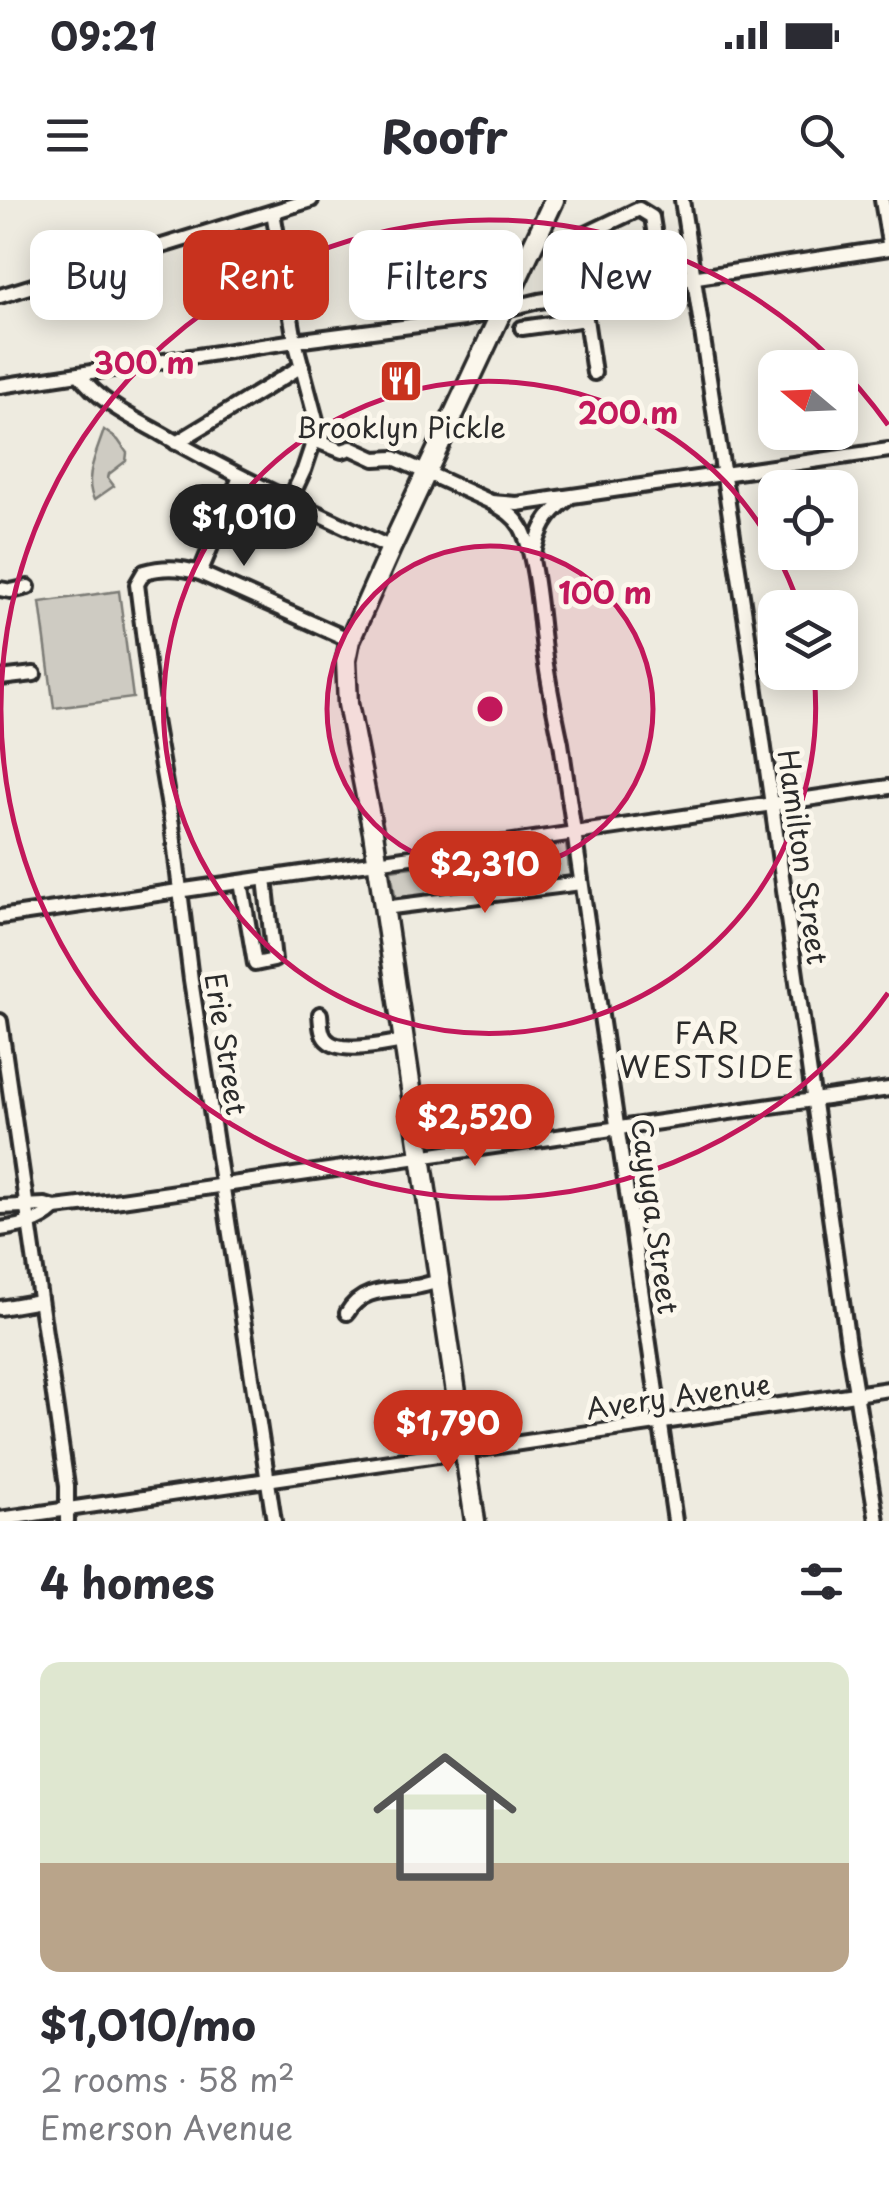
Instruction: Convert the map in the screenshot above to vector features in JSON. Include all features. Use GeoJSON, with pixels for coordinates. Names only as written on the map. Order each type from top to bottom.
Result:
{"type":"FeatureCollection","features":[{"type":"Feature","properties":{"kind":"main road"},"geometry":{"type":"LineString","coordinates":[[523,264],[554,200]]}},
{"type":"Feature","properties":{"kind":"main road"},"geometry":{"type":"LineString","coordinates":[[475,1521],[378,862],[345,678],[350,640],[496,320]]}},
{"type":"Feature","properties":{"kind":"street"},"geometry":{"type":"LineString","coordinates":[[0,296],[311,200]]}},
{"type":"Feature","properties":{"kind":"street","name":"Hamilton Street"},"geometry":{"type":"LineString","coordinates":[[682,200],[877,1521]]}},
{"type":"Feature","properties":{"kind":"street"},"geometry":{"type":"LineString","coordinates":[[687,278],[889,246],[882,200]]}},
{"type":"Feature","properties":{"kind":"street"},"geometry":{"type":"LineString","coordinates":[[273,212],[295,342],[316,420],[314,440],[290,500]]}},
{"type":"Feature","properties":{"kind":"street"},"geometry":{"type":"LineString","coordinates":[[594,230],[613,221],[625,223],[638,218],[645,222],[647,230]]}},
{"type":"Feature","properties":{"kind":"street"},"geometry":{"type":"LineString","coordinates":[[523,306],[543,301]]}},
{"type":"Feature","properties":{"kind":"street"},"geometry":{"type":"LineString","coordinates":[[522,328],[586,319],[594,373]]}},
{"type":"Feature","properties":{"kind":"street"},"geometry":{"type":"LineString","coordinates":[[0,386],[457,320]]}},
{"type":"Feature","properties":{"kind":"street"},"geometry":{"type":"LineString","coordinates":[[545,320],[546,324]]}},
{"type":"Feature","properties":{"kind":"street"},"geometry":{"type":"LineString","coordinates":[[176,443],[302,366]]}},
{"type":"Feature","properties":{"kind":"street"},"geometry":{"type":"LineString","coordinates":[[78,374],[112,405],[176,443],[390,548]]}},
{"type":"Feature","properties":{"kind":"street"},"geometry":{"type":"LineString","coordinates":[[314,440],[342,451],[351,448],[375,458],[394,458],[491,502],[517,504],[889,450]]}},
{"type":"Feature","properties":{"kind":"street"},"geometry":{"type":"LineString","coordinates":[[240,477],[200,573],[350,640]]}},
{"type":"Feature","properties":{"kind":"street","name":"Cayuga Street"},"geometry":{"type":"LineString","coordinates":[[532,564],[548,516],[571,497]]}},
{"type":"Feature","properties":{"kind":"street","name":"Cayuga Street"},"geometry":{"type":"LineString","coordinates":[[491,502],[509,512],[520,526],[532,564],[674,1521]]}},
{"type":"Feature","properties":{"kind":"street","name":"Erie Street"},"geometry":{"type":"LineString","coordinates":[[200,573],[182,567],[155,569],[140,576],[136,591],[274,1521]]}},
{"type":"Feature","properties":{"kind":"street"},"geometry":{"type":"LineString","coordinates":[[0,586],[11,591],[28,587]]}},
{"type":"Feature","properties":{"kind":"street"},"geometry":{"type":"LineString","coordinates":[[0,678],[34,674]]}},
{"type":"Feature","properties":{"kind":"street"},"geometry":{"type":"LineString","coordinates":[[0,917],[889,787]]}},
{"type":"Feature","properties":{"kind":"street"},"geometry":{"type":"LineString","coordinates":[[241,882],[255,964],[274,960],[265,878]]}},
{"type":"Feature","properties":{"kind":"street"},"geometry":{"type":"LineString","coordinates":[[384,908],[580,883]]}},
{"type":"Feature","properties":{"kind":"street"},"geometry":{"type":"LineString","coordinates":[[320,1014],[322,1034],[331,1044],[344,1048],[404,1041]]}},
{"type":"Feature","properties":{"kind":"street"},"geometry":{"type":"LineString","coordinates":[[0,1021],[67,1486],[67,1515]]}},
{"type":"Feature","properties":{"kind":"street"},"geometry":{"type":"LineString","coordinates":[[0,1207],[55,1208],[889,1088]]}},
{"type":"Feature","properties":{"kind":"street"},"geometry":{"type":"LineString","coordinates":[[0,1229],[29,1224],[55,1208]]}},
{"type":"Feature","properties":{"kind":"street"},"geometry":{"type":"LineString","coordinates":[[347,1312],[354,1302],[374,1292],[418,1287],[439,1280]]}},
{"type":"Feature","properties":{"kind":"street"},"geometry":{"type":"LineString","coordinates":[[0,1308],[40,1301]]}},
{"type":"Feature","properties":{"kind":"street","name":"Avery Avenue"},"geometry":{"type":"LineString","coordinates":[[0,1519],[67,1515],[268,1480],[889,1389]]}},
{"type":"Feature","properties":{"kind":"shaded area"},"geometry":{"type":"Polygon","coordinates":[[[104,430],[118,440],[127,453],[126,461],[109,474],[114,486],[94,500],[90,474],[104,430]]]}},
{"type":"Feature","properties":{"kind":"shaded area"},"geometry":{"type":"Polygon","coordinates":[[[119,591],[133,698],[54,708],[40,602],[119,591]]]}},
{"type":"Feature","properties":{"kind":"shaded area"},"geometry":{"type":"Polygon","coordinates":[[[566,844],[570,877],[396,902],[391,870],[566,844]]]}},
{"type":"Feature","properties":{"kind":"place","name":"Brooklyn Pickle"},"geometry":{"type":"Point","coordinates":[401,381]}},
{"type":"Feature","properties":{"kind":"district","name":"FAR WESTSIDE"},"geometry":{"type":"Point","coordinates":[708,1048]}}]}
